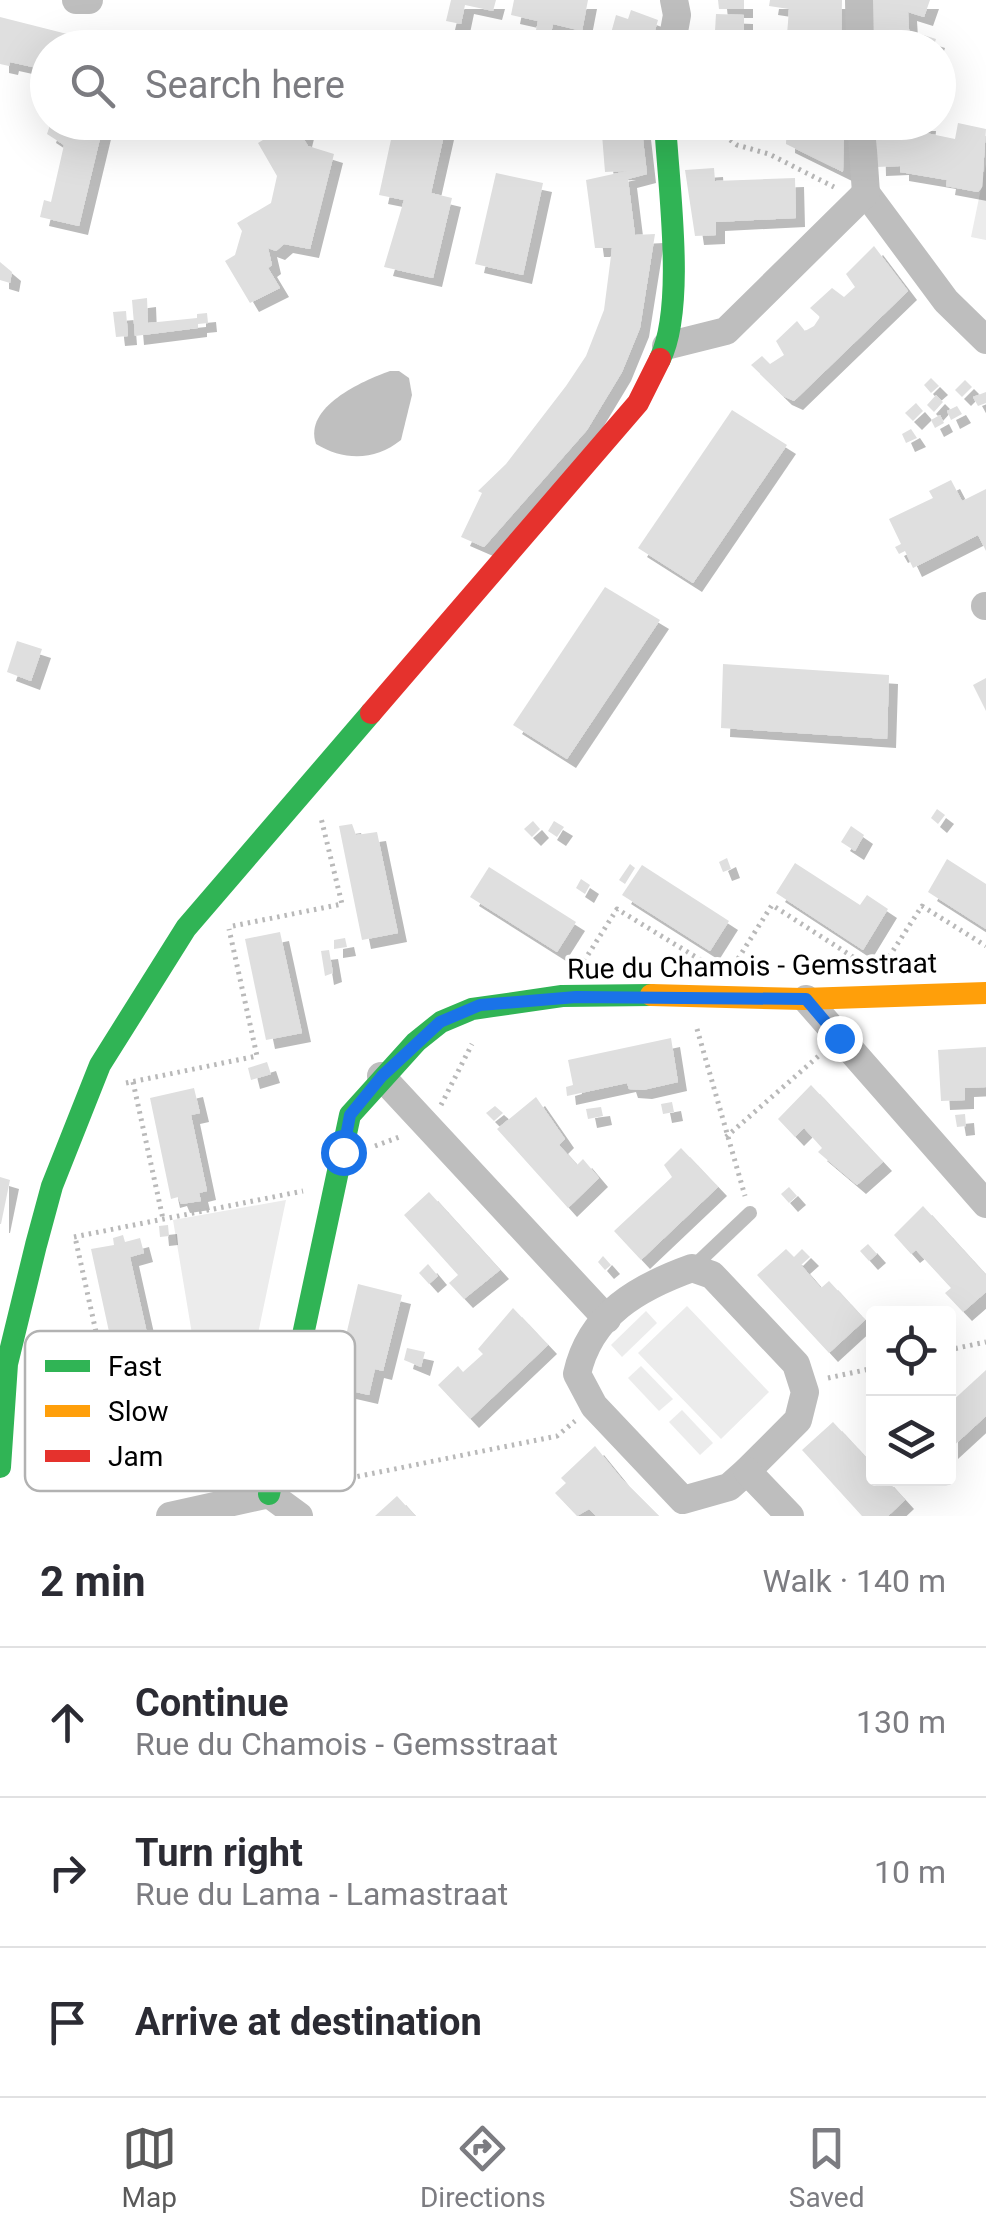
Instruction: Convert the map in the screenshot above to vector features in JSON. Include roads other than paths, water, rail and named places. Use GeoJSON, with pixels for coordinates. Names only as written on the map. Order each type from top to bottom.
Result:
{"type":"FeatureCollection","features":[{"type":"Feature","properties":{"kind":"street"},"geometry":{"type":"LineString","coordinates":[[76,0],[89,0]]}},
{"type":"Feature","properties":{"kind":"street"},"geometry":{"type":"LineString","coordinates":[[674,0],[674,30]]}},
{"type":"Feature","properties":{"kind":"street"},"geometry":{"type":"LineString","coordinates":[[858,0],[859,30]]}},
{"type":"Feature","properties":{"kind":"street"},"geometry":{"type":"LineString","coordinates":[[0,1467],[7,1364],[52,1186],[91,1088],[186,928],[638,403],[666,346],[673,268],[666,140]]}},
{"type":"Feature","properties":{"kind":"street"},"geometry":{"type":"LineString","coordinates":[[862,140],[866,193],[946,301],[986,340]]}},
{"type":"Feature","properties":{"kind":"street"},"geometry":{"type":"LineString","coordinates":[[666,346],[726,331],[866,193]]}},
{"type":"Feature","properties":{"kind":"street","name":"Rue du Chamois - Gemsstraat"},"geometry":{"type":"LineString","coordinates":[[304,1331],[350,1115],[382,1076],[440,1022],[480,1005],[561,998],[688,997],[720,986],[806,999],[986,993]]}},
{"type":"Feature","properties":{"kind":"street"},"geometry":{"type":"LineString","coordinates":[[839,1038],[848,1015],[865,996]]}},
{"type":"Feature","properties":{"kind":"street"},"geometry":{"type":"LineString","coordinates":[[806,999],[986,1204]]}},
{"type":"Feature","properties":{"kind":"street"},"geometry":{"type":"LineString","coordinates":[[382,1076],[607,1319]]}},
{"type":"Feature","properties":{"kind":"street"},"geometry":{"type":"LineString","coordinates":[[692,1268],[712,1275],[796,1364],[805,1392],[798,1420],[729,1487],[683,1500],[594,1406],[577,1374],[582,1349],[642,1285],[692,1268]]}},
{"type":"Feature","properties":{"kind":"street"},"geometry":{"type":"LineString","coordinates":[[746,1471],[790,1516]]}},
{"type":"Feature","properties":{"kind":"street"},"geometry":{"type":"LineString","coordinates":[[170,1516],[269,1494],[299,1516]]}},
{"type":"Feature","properties":{"kind":"lane"},"geometry":{"type":"LineString","coordinates":[[692,1268],[750,1213]]}}]}
